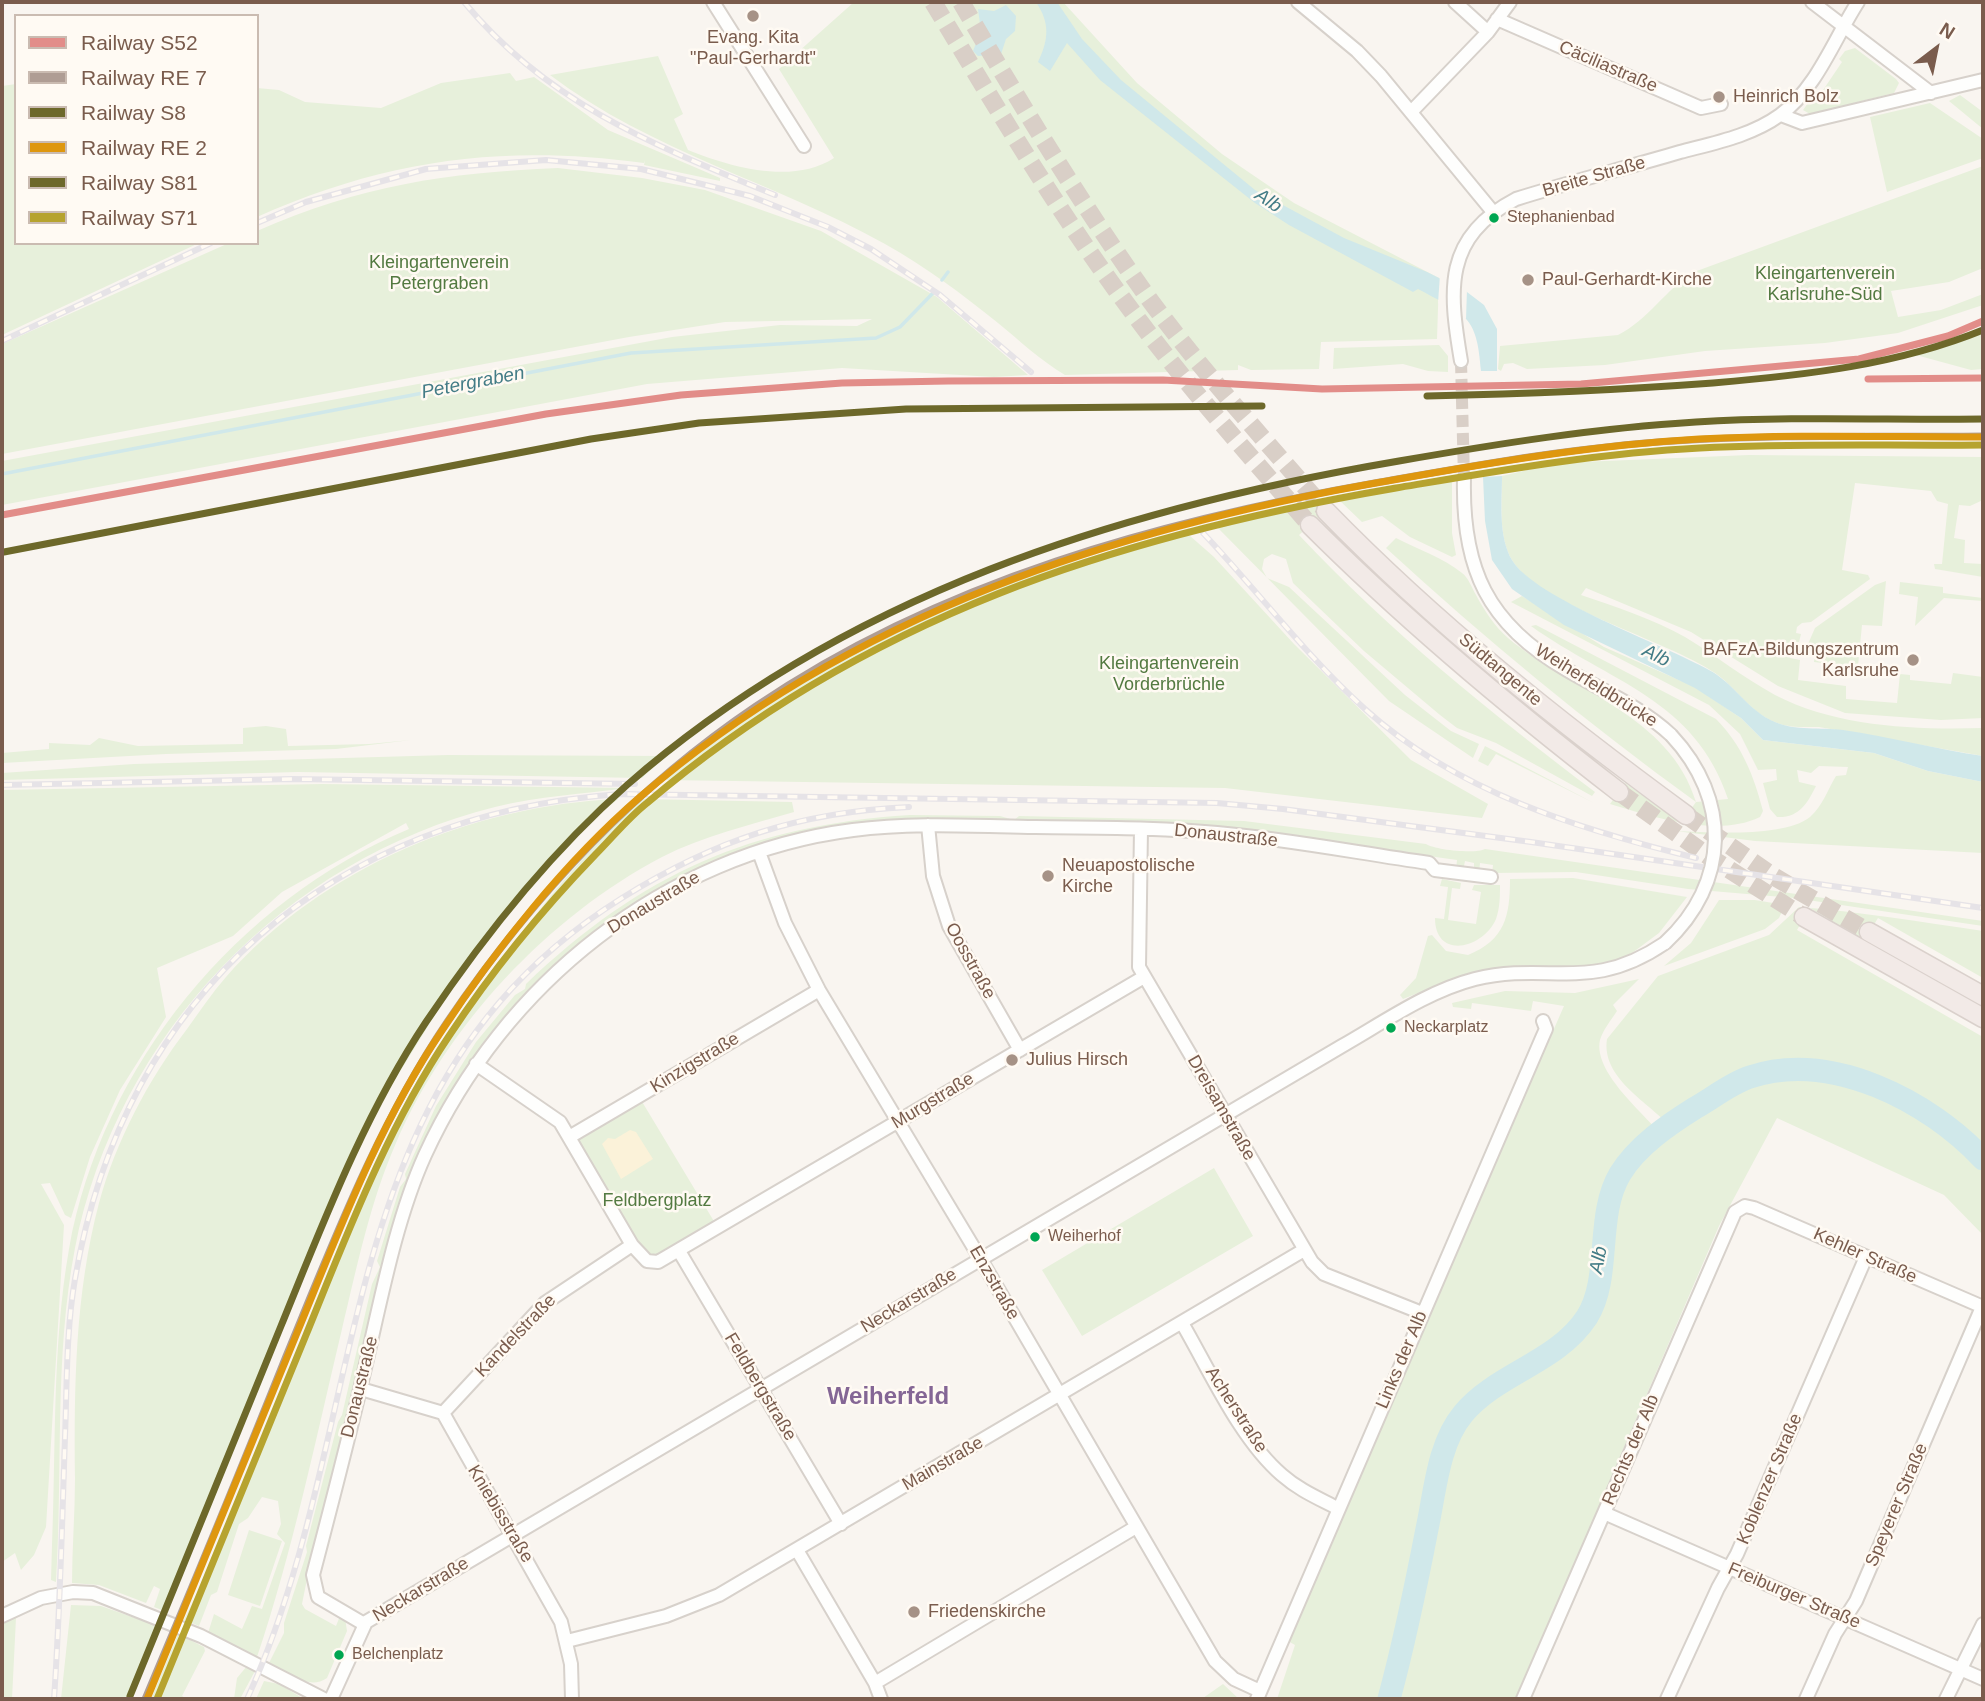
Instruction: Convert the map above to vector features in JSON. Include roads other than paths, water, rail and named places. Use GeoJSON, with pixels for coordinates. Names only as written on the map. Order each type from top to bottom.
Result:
{"type":"FeatureCollection","features":[{"type":"Feature","properties":{"kind":"highway","name":"Südtangente"},"geometry":{"type":"LineString","coordinates":[[1326,511],[1404,587],[1487,661],[1686,815]]}},
{"type":"Feature","properties":{"kind":"highway","name":"Südtangente"},"geometry":{"type":"LineString","coordinates":[[1310,525],[1382,596],[1456,661],[1619,792]]}},
{"type":"Feature","properties":{"kind":"highway"},"geometry":{"type":"LineString","coordinates":[[1804,917],[1983,1018]]}},
{"type":"Feature","properties":{"kind":"highway"},"geometry":{"type":"LineString","coordinates":[[1869,932],[1983,996]]}},
{"type":"Feature","properties":{"kind":"street"},"geometry":{"type":"LineString","coordinates":[[713,2],[804,146]]}},
{"type":"Feature","properties":{"kind":"street"},"geometry":{"type":"LineString","coordinates":[[1298,2],[1357,51],[1413,110],[1493,212],[1464,246],[1453,282],[1452,311],[1461,361]]}},
{"type":"Feature","properties":{"kind":"street"},"geometry":{"type":"LineString","coordinates":[[1455,2],[1488,32]]}},
{"type":"Feature","properties":{"kind":"street"},"geometry":{"type":"LineString","coordinates":[[1413,110],[1488,32],[1510,2]]}},
{"type":"Feature","properties":{"kind":"street"},"geometry":{"type":"LineString","coordinates":[[1812,2],[1931,93]]}},
{"type":"Feature","properties":{"kind":"street"},"geometry":{"type":"LineString","coordinates":[[1858,2],[1828,56],[1781,115],[1802,123],[1983,80]]}},
{"type":"Feature","properties":{"kind":"street","name":"Cäciliastraße"},"geometry":{"type":"LineString","coordinates":[[1497,19],[1701,108],[1721,104]]}},
{"type":"Feature","properties":{"kind":"street","name":"Breite Straße"},"geometry":{"type":"LineString","coordinates":[[1493,212],[1527,195],[1723,141],[1758,128],[1781,115]]}},
{"type":"Feature","properties":{"kind":"street","name":"Weiherfeldbrücke"},"geometry":{"type":"LineString","coordinates":[[1456,985],[1492,977],[1600,973],[1632,963],[1665,943],[1688,919],[1701,898],[1711,869],[1715,845],[1713,811],[1706,787],[1694,762],[1671,735],[1635,707],[1547,657],[1503,619],[1484,590],[1471,560],[1465,534],[1464,479]]}},
{"type":"Feature","properties":{"kind":"street","name":"Donaustraße"},"geometry":{"type":"LineString","coordinates":[[364,1624],[325,1603],[318,1597],[313,1583],[393,1256],[419,1170],[441,1122],[476,1064],[525,1002],[576,953],[639,908],[669,890],[759,852],[852,830],[928,825],[1141,829],[1234,835],[1429,863],[1435,870],[1492,877]]}},
{"type":"Feature","properties":{"kind":"street","name":"Oosstraße"},"geometry":{"type":"LineString","coordinates":[[928,825],[933,876],[949,926],[1020,1050]]}},
{"type":"Feature","properties":{"kind":"street","name":"Dreisamstraße"},"geometry":{"type":"LineString","coordinates":[[1141,829],[1139,967],[1144,977],[1304,1250],[1324,1274],[1422,1313]]}},
{"type":"Feature","properties":{"kind":"street","name":"Enzstraße"},"geometry":{"type":"LineString","coordinates":[[759,852],[785,923],[819,990],[980,1258],[1136,1527],[1219,1666],[1258,1695]]}},
{"type":"Feature","properties":{"kind":"street","name":"Murgstraße"},"geometry":{"type":"LineString","coordinates":[[679,1251],[1144,977]]}},
{"type":"Feature","properties":{"kind":"street","name":"Neckarstraße"},"geometry":{"type":"LineString","coordinates":[[364,1624],[1352,1040],[1456,985]]}},
{"type":"Feature","properties":{"kind":"street","name":"Kinzigstraße"},"geometry":{"type":"LineString","coordinates":[[571,1136],[819,990]]}},
{"type":"Feature","properties":{"kind":"street","name":"Links der Alb"},"geometry":{"type":"LineString","coordinates":[[1258,1695],[1546,1029],[1543,1021]]}},
{"type":"Feature","properties":{"kind":"street"},"geometry":{"type":"LineString","coordinates":[[476,1064],[560,1122],[571,1136],[632,1245],[647,1261],[658,1262],[679,1251]]}},
{"type":"Feature","properties":{"kind":"street","name":"Kehler Straße"},"geometry":{"type":"LineString","coordinates":[[1745,1206],[1983,1307]]}},
{"type":"Feature","properties":{"kind":"street","name":"Rechts der Alb"},"geometry":{"type":"LineString","coordinates":[[1523,1699],[1730,1222],[1735,1212],[1745,1206]]}},
{"type":"Feature","properties":{"kind":"street","name":"Kandelstraße"},"geometry":{"type":"LineString","coordinates":[[443,1413],[545,1303],[632,1245]]}},
{"type":"Feature","properties":{"kind":"street","name":"Mainstraße"},"geometry":{"type":"LineString","coordinates":[[566,1641],[699,1605],[797,1550],[1304,1250]]}},
{"type":"Feature","properties":{"kind":"street","name":"Feldbergstraße"},"geometry":{"type":"LineString","coordinates":[[679,1251],[841,1524]]}},
{"type":"Feature","properties":{"kind":"street","name":"Koblenzer Straße"},"geometry":{"type":"LineString","coordinates":[[1667,1699],[1729,1568],[1866,1256]]}},
{"type":"Feature","properties":{"kind":"street","name":"Speyerer Straße"},"geometry":{"type":"LineString","coordinates":[[1806,1699],[1835,1634],[1846,1618],[1983,1307]]}},
{"type":"Feature","properties":{"kind":"street","name":"Acherstraße"},"geometry":{"type":"LineString","coordinates":[[1182,1323],[1244,1429],[1273,1467],[1297,1487],[1337,1508]]}},
{"type":"Feature","properties":{"kind":"street"},"geometry":{"type":"LineString","coordinates":[[361,1389],[443,1413]]}},
{"type":"Feature","properties":{"kind":"street","name":"Kniebisstraße"},"geometry":{"type":"LineString","coordinates":[[443,1413],[549,1597],[566,1641],[572,1699]]}},
{"type":"Feature","properties":{"kind":"street","name":"Freiburger Straße"},"geometry":{"type":"LineString","coordinates":[[1604,1513],[1983,1678]]}},
{"type":"Feature","properties":{"kind":"street"},"geometry":{"type":"LineString","coordinates":[[875,1683],[1136,1527]]}},
{"type":"Feature","properties":{"kind":"street"},"geometry":{"type":"LineString","coordinates":[[797,1550],[875,1683],[881,1699]]}},
{"type":"Feature","properties":{"kind":"street"},"geometry":{"type":"LineString","coordinates":[[2,1616],[41,1598],[73,1592],[93,1594],[201,1636],[324,1699]]}},
{"type":"Feature","properties":{"kind":"street"},"geometry":{"type":"LineString","coordinates":[[331,1699],[364,1624]]}},
{"type":"Feature","properties":{"kind":"street"},"geometry":{"type":"LineString","coordinates":[[1946,1699],[1983,1624]]}},
{"type":"Feature","properties":{"kind":"water"},"geometry":{"type":"Polygon","coordinates":[[[1036,2],[1057,2],[1082,39],[1121,80],[1255,190],[1344,238],[1427,272],[1467,292],[1484,305],[1497,329],[1497,371],[1481,371],[1472,327],[1458,312],[1418,289],[1413,292],[1289,225],[1255,203],[1100,80],[1067,43],[1050,71],[1038,62],[1046,38],[1046,24],[1036,2]]]}},
{"type":"Feature","properties":{"kind":"water"},"geometry":{"type":"Polygon","coordinates":[[[1006,5],[1016,16],[1015,31],[1006,39],[1001,54],[978,56],[973,51],[981,31],[978,9],[994,11],[1006,5]]]}},
{"type":"Feature","properties":{"kind":"water"},"geometry":{"type":"Polygon","coordinates":[[[1502,476],[1502,519],[1508,551],[1525,575],[1546,590],[1602,620],[1709,670],[1757,711],[1775,722],[1791,727],[1861,733],[1983,756],[1983,782],[1928,771],[1874,753],[1763,740],[1741,718],[1695,688],[1564,625],[1512,589],[1492,560],[1485,521],[1483,477],[1502,476]]]}},
{"type":"Feature","properties":{"kind":"waterway","name":"Petergraben"},"geometry":{"type":"LineString","coordinates":[[942,280],[948,272]]}},
{"type":"Feature","properties":{"kind":"waterway","name":"Petergraben"},"geometry":{"type":"LineString","coordinates":[[2,474],[631,353],[876,338],[900,327],[933,293]]}},
{"type":"Feature","properties":{"kind":"waterway","name":"Alb"},"geometry":{"type":"LineString","coordinates":[[1389,1699],[1439,1469],[1448,1439],[1463,1414],[1477,1400],[1560,1346],[1587,1317],[1599,1284],[1612,1191],[1620,1174],[1644,1145],[1685,1115],[1743,1080],[1781,1070],[1813,1070],[1877,1086],[1907,1100],[1961,1138],[1983,1159]]}},
{"type":"Feature","properties":{"kind":"tunnel"},"geometry":{"type":"LineString","coordinates":[[933,2],[1032,165],[1112,284],[1181,374],[1310,525]]}},
{"type":"Feature","properties":{"kind":"tunnel"},"geometry":{"type":"LineString","coordinates":[[961,2],[1053,155],[1152,303],[1215,383],[1326,511]]}},
{"type":"Feature","properties":{"kind":"tunnel"},"geometry":{"type":"LineString","coordinates":[[1461,361],[1464,479]]}},
{"type":"Feature","properties":{"kind":"tunnel"},"geometry":{"type":"LineString","coordinates":[[1619,792],[1711,858],[1804,917]]}},
{"type":"Feature","properties":{"kind":"tunnel"},"geometry":{"type":"LineString","coordinates":[[1686,815],[1773,876],[1869,932]]}},
{"type":"Feature","properties":{"kind":"railway"},"geometry":{"type":"LineString","coordinates":[[464,2],[497,38],[531,68],[568,95],[646,139],[775,195]]}},
{"type":"Feature","properties":{"kind":"railway"},"geometry":{"type":"LineString","coordinates":[[259,222],[306,202],[426,169],[546,160],[641,169],[750,196],[828,227],[871,249],[940,295],[1031,372]]}},
{"type":"Feature","properties":{"kind":"railway"},"geometry":{"type":"LineString","coordinates":[[2,341],[207,245]]}},
{"type":"Feature","properties":{"kind":"railway"},"geometry":{"type":"LineString","coordinates":[[1203,533],[1343,689],[1401,738],[1439,763],[1521,804],[1607,834],[1696,858]]}},
{"type":"Feature","properties":{"kind":"railway"},"geometry":{"type":"LineString","coordinates":[[2,785],[293,779],[635,784]]}},
{"type":"Feature","properties":{"kind":"railway"},"geometry":{"type":"LineString","coordinates":[[54,1699],[67,1358],[75,1279],[101,1177],[140,1085],[193,1005],[258,937],[334,881],[421,838],[516,809],[620,794],[1217,803],[1283,809],[1531,842],[1983,908]]}},
{"type":"Feature","properties":{"kind":"railway"},"geometry":{"type":"LineString","coordinates":[[247,1699],[288,1592],[318,1482],[370,1263],[406,1160],[455,1063],[525,975],[622,898],[657,878],[725,845],[794,823],[831,815],[909,807]]}},
{"type":"Feature","properties":{"kind":"rail line","name":"S52"},"geometry":{"type":"LineString","coordinates":[[2,515],[546,414],[681,395],[842,383],[948,381],[1163,380],[1322,389],[1581,384],[1859,359],[1948,336],[1983,321]]}},
{"type":"Feature","properties":{"kind":"rail line","name":"S8"},"geometry":{"type":"LineString","coordinates":[[1427,396],[1642,388],[1782,376],[1884,360],[1918,352],[1983,330]]}},
{"type":"Feature","properties":{"kind":"rail line","name":"S52"},"geometry":{"type":"LineString","coordinates":[[1868,379],[1983,378]]}},
{"type":"Feature","properties":{"kind":"rail line","name":"S8"},"geometry":{"type":"LineString","coordinates":[[4,552],[591,439],[699,423],[906,409],[1262,406]]}},
{"type":"Feature","properties":{"kind":"rail line","name":"S81"},"geometry":{"type":"LineString","coordinates":[[130,1696],[329,1209],[364,1132],[404,1058],[471,959],[545,867],[627,785],[712,718],[801,661],[893,611],[990,569],[1089,534],[1191,505],[1294,481],[1399,461],[1584,432],[1767,419],[1983,419]]}},
{"type":"Feature","properties":{"kind":"rail line","name":"S71"},"geometry":{"type":"LineString","coordinates":[[157,1699],[353,1220],[387,1144],[427,1071],[465,1012],[500,965],[575,876],[640,809],[731,738],[817,682],[907,634],[999,593],[1094,559],[1192,531],[1396,488],[1624,454],[1771,446],[1983,445]]}},
{"type":"Feature","properties":{"kind":"place","name":"Evang. Kita \"Paul-Gerhardt\""},"geometry":{"type":"Point","coordinates":[753,16]}},
{"type":"Feature","properties":{"kind":"place","name":"Heinrich Bolz"},"geometry":{"type":"Point","coordinates":[1719,97]}},
{"type":"Feature","properties":{"kind":"place","name":"Stephanienbad"},"geometry":{"type":"Point","coordinates":[1494,218]}},
{"type":"Feature","properties":{"kind":"place","name":"Paul-Gerhardt-Kirche"},"geometry":{"type":"Point","coordinates":[1528,280]}},
{"type":"Feature","properties":{"kind":"place","name":"BAFzA-Bildungszentrum Karlsruhe"},"geometry":{"type":"Point","coordinates":[1913,660]}},
{"type":"Feature","properties":{"kind":"place","name":"Neuapostolische Kirche"},"geometry":{"type":"Point","coordinates":[1048,876]}},
{"type":"Feature","properties":{"kind":"place","name":"Neckarplatz"},"geometry":{"type":"Point","coordinates":[1391,1028]}},
{"type":"Feature","properties":{"kind":"place","name":"Julius Hirsch"},"geometry":{"type":"Point","coordinates":[1012,1060]}},
{"type":"Feature","properties":{"kind":"place","name":"Weiherhof"},"geometry":{"type":"Point","coordinates":[1035,1237]}},
{"type":"Feature","properties":{"kind":"place","name":"Friedenskirche"},"geometry":{"type":"Point","coordinates":[914,1612]}},
{"type":"Feature","properties":{"kind":"place","name":"Belchenplatz"},"geometry":{"type":"Point","coordinates":[339,1655]}},
{"type":"Feature","properties":{"kind":"district","name":"Weiherfeld"},"geometry":{"type":"Point","coordinates":[888,1397]}},
{"type":"Feature","properties":{"kind":"park label","name":"Kleingartenverein Petergraben"},"geometry":{"type":"Point","coordinates":[439,273]}},
{"type":"Feature","properties":{"kind":"park label","name":"Kleingartenverein Karlsruhe-Süd"},"geometry":{"type":"Point","coordinates":[1825,284]}},
{"type":"Feature","properties":{"kind":"park label","name":"Kleingartenverein Vorderbrüchle"},"geometry":{"type":"Point","coordinates":[1169,674]}},
{"type":"Feature","properties":{"kind":"park label","name":"Feldbergplatz"},"geometry":{"type":"Point","coordinates":[657,1201]}}]}
